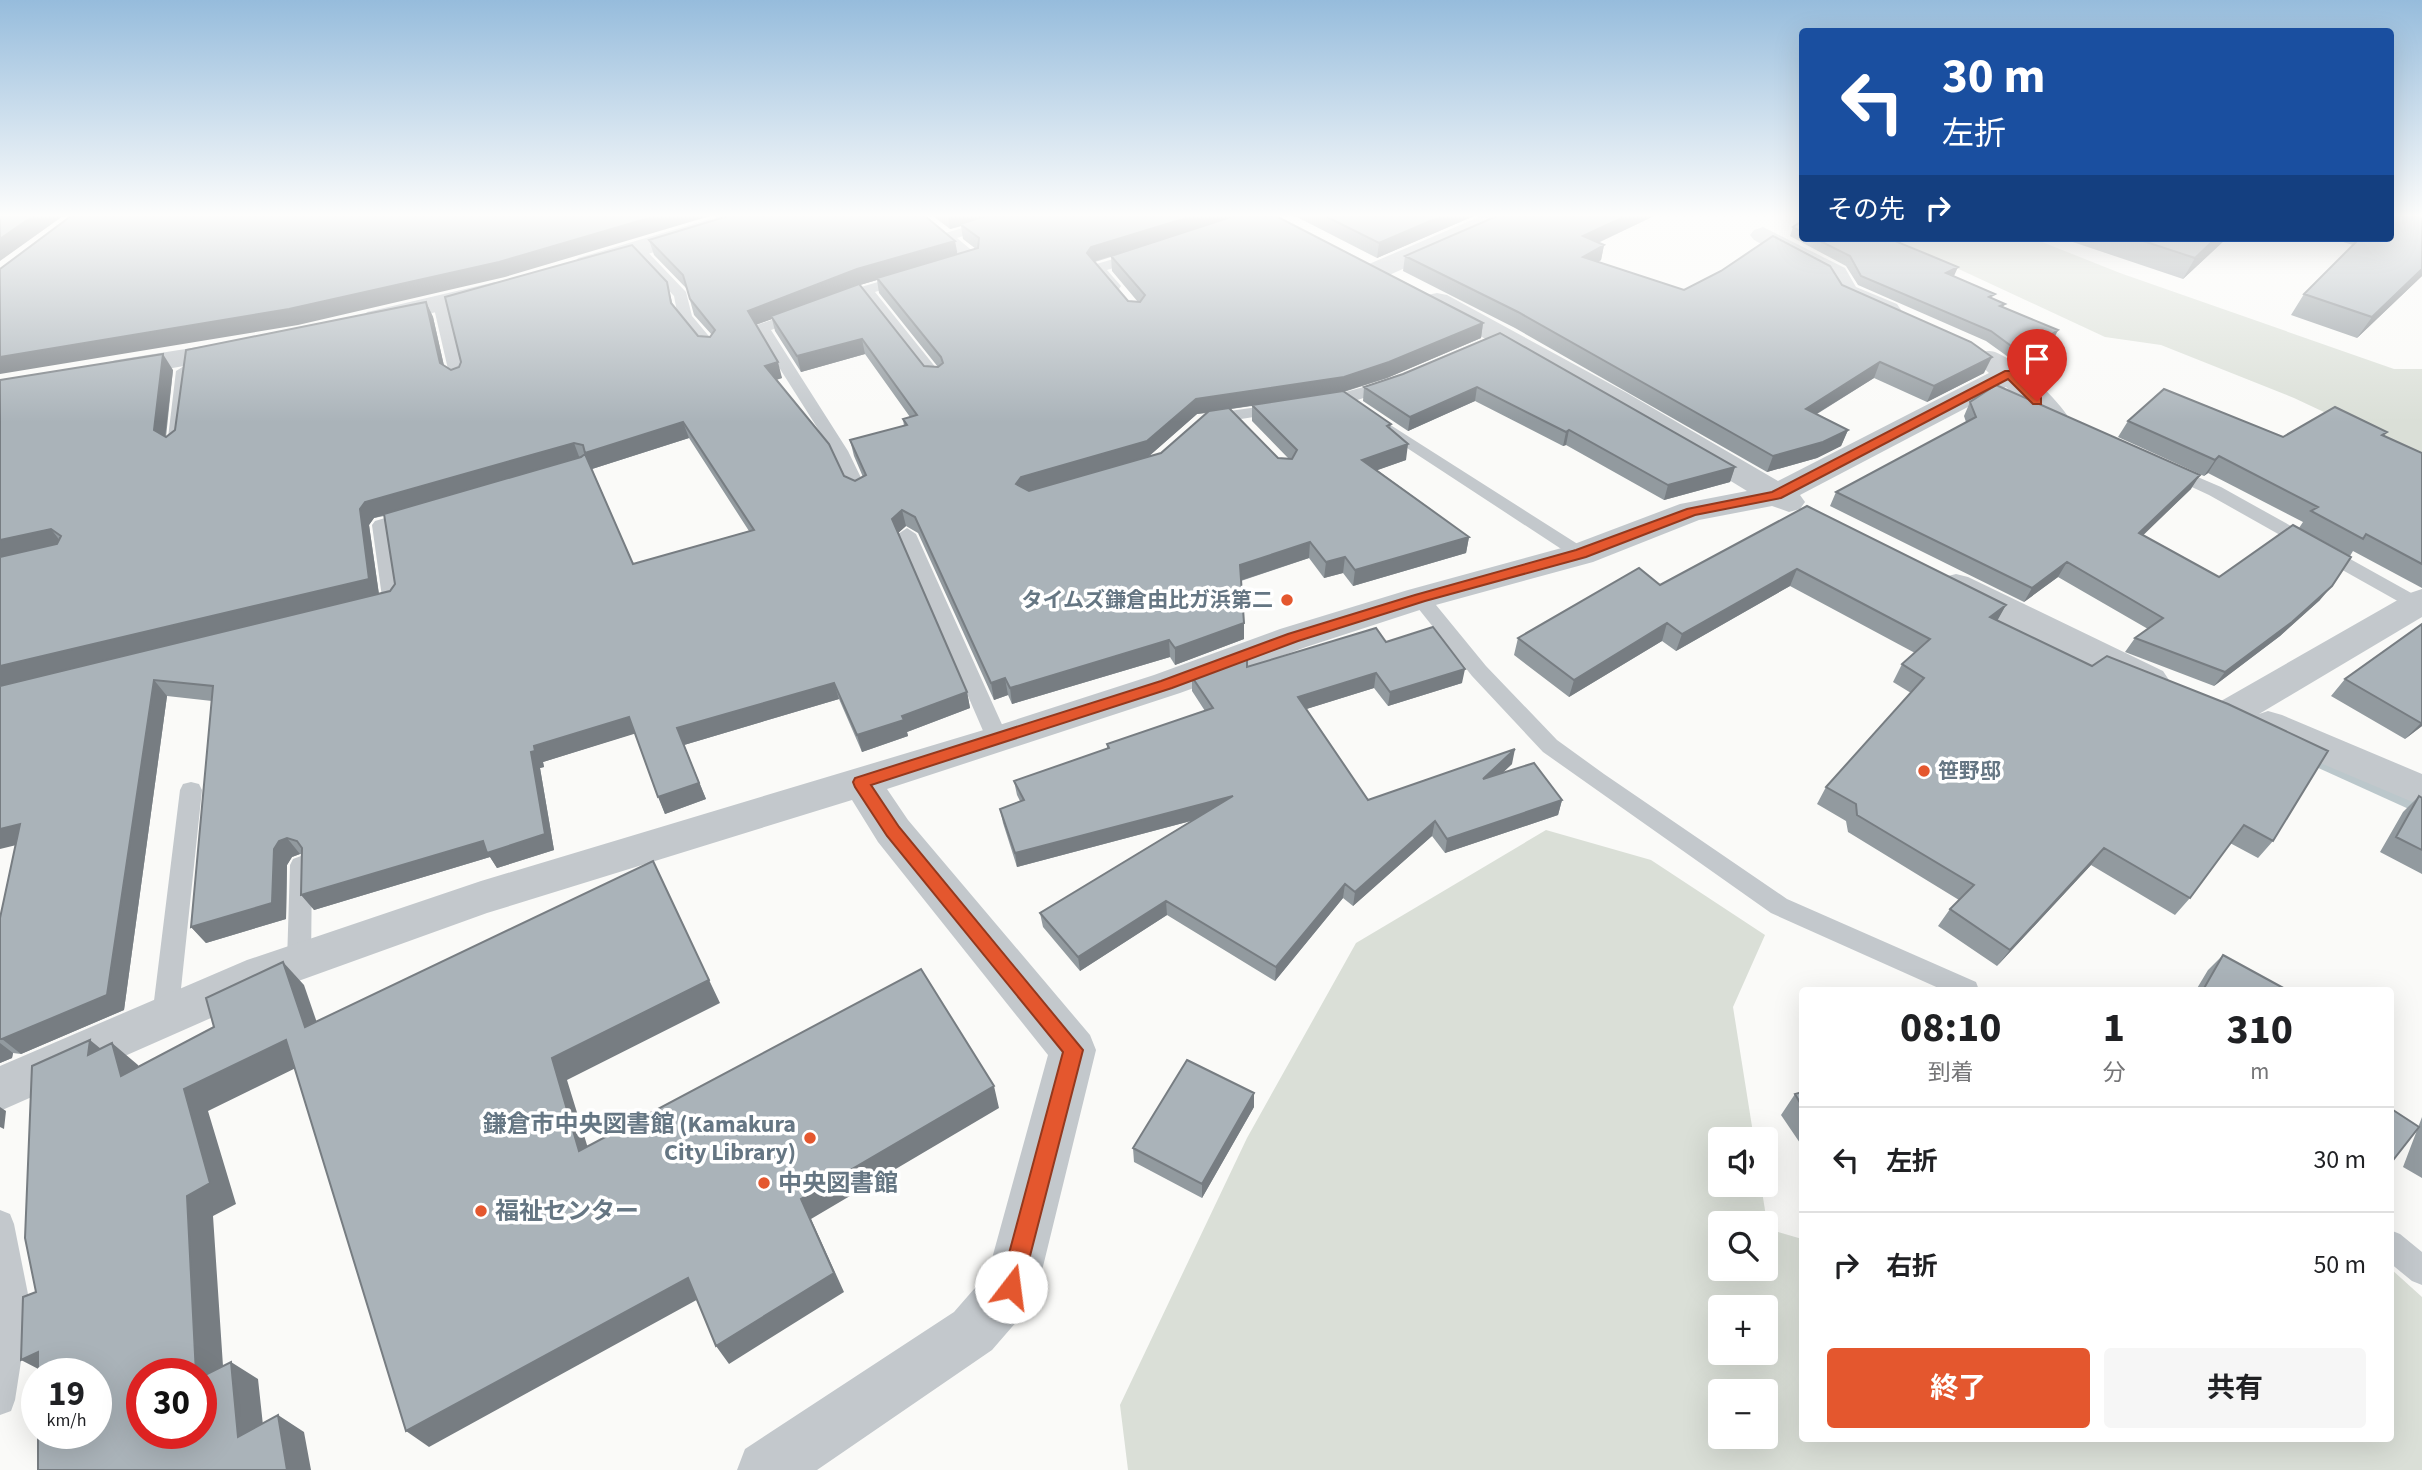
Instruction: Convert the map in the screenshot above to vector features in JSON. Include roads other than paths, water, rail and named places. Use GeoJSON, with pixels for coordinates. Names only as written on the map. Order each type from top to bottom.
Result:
{"type":"FeatureCollection","features":[{"type":"Feature","properties":{"kind":"street"},"geometry":{"type":"LineString","coordinates":[[349,324],[518,285]]}},
{"type":"Feature","properties":{"kind":"street"},"geometry":{"type":"LineString","coordinates":[[1399,285],[1491,342],[1759,482],[1776,495],[1812,513]]}},
{"type":"Feature","properties":{"kind":"street"},"geometry":{"type":"LineString","coordinates":[[1842,285],[1846,292],[1916,323]]}},
{"type":"Feature","properties":{"kind":"street"},"geometry":{"type":"LineString","coordinates":[[1963,344],[2009,374],[2059,418]]}},
{"type":"Feature","properties":{"kind":"street"},"geometry":{"type":"LineString","coordinates":[[95,372],[255,345]]}},
{"type":"Feature","properties":{"kind":"street"},"geometry":{"type":"LineString","coordinates":[[0,1088],[263,974],[481,898],[998,740],[1167,684],[1293,638],[1420,598],[1581,554],[1691,512],[1776,495],[2009,374]]}},
{"type":"Feature","properties":{"kind":"street"},"geometry":{"type":"LineString","coordinates":[[1921,568],[2127,671],[2419,784]]}},
{"type":"Feature","properties":{"kind":"street"},"geometry":{"type":"LineString","coordinates":[[2234,711],[2420,603]]}},
{"type":"Feature","properties":{"kind":"street"},"geometry":{"type":"LineString","coordinates":[[766,1470],[973,1331],[1011,1287],[1073,1050],[893,831],[861,782]]}},
{"type":"Feature","properties":{"kind":"lane"},"geometry":{"type":"LineString","coordinates":[[671,285],[681,295],[685,317],[710,347]]}},
{"type":"Feature","properties":{"kind":"lane"},"geometry":{"type":"LineString","coordinates":[[884,285],[860,292],[935,377]]}},
{"type":"Feature","properties":{"kind":"lane"},"geometry":{"type":"LineString","coordinates":[[1113,285],[1121,294]]}},
{"type":"Feature","properties":{"kind":"lane"},"geometry":{"type":"LineString","coordinates":[[440,304],[458,378]]}},
{"type":"Feature","properties":{"kind":"lane"},"geometry":{"type":"LineString","coordinates":[[814,309],[762,328],[840,451],[858,490]]}},
{"type":"Feature","properties":{"kind":"lane"},"geometry":{"type":"LineString","coordinates":[[175,446],[177,412],[186,358]]}},
{"type":"Feature","properties":{"kind":"lane"},"geometry":{"type":"LineString","coordinates":[[1194,429],[1203,420],[1345,400],[1406,378]]}},
{"type":"Feature","properties":{"kind":"lane"},"geometry":{"type":"LineString","coordinates":[[1345,400],[1581,554]]}},
{"type":"Feature","properties":{"kind":"lane"},"geometry":{"type":"LineString","coordinates":[[1234,416],[1251,433]]}},
{"type":"Feature","properties":{"kind":"lane"},"geometry":{"type":"LineString","coordinates":[[2152,461],[2215,491],[2420,603]]}},
{"type":"Feature","properties":{"kind":"lane"},"geometry":{"type":"LineString","coordinates":[[355,610],[392,601],[382,525],[435,509]]}},
{"type":"Feature","properties":{"kind":"lane"},"geometry":{"type":"LineString","coordinates":[[907,534],[998,740]]}},
{"type":"Feature","properties":{"kind":"lane"},"geometry":{"type":"LineString","coordinates":[[1420,598],[1479,671],[1550,746],[1596,780],[1779,906],[1960,987]]}},
{"type":"Feature","properties":{"kind":"lane"},"geometry":{"type":"LineString","coordinates":[[165,1017],[191,790]]}},
{"type":"Feature","properties":{"kind":"lane"},"geometry":{"type":"LineString","coordinates":[[299,962],[301,865]]}},
{"type":"Feature","properties":{"kind":"lane"},"geometry":{"type":"LineString","coordinates":[[0,1224],[15,1304],[0,1400]]}},
{"type":"Feature","properties":{"kind":"lane"},"geometry":{"type":"LineString","coordinates":[[2394,1247],[2422,1271]]}},
{"type":"Feature","properties":{"kind":"waterway"},"geometry":{"type":"LineString","coordinates":[[2319,762],[2422,809]]}},
{"type":"Feature","properties":{"kind":"place","name":"タイムズ鎌倉由比ガ浜第二"},"geometry":{"type":"Point","coordinates":[1287,600]}},
{"type":"Feature","properties":{"kind":"place","name":"笹野邸"},"geometry":{"type":"Point","coordinates":[1924,771]}},
{"type":"Feature","properties":{"kind":"place","name":"鎌倉市中央図書館 (Kamakura City Library)"},"geometry":{"type":"Point","coordinates":[810,1138]}},
{"type":"Feature","properties":{"kind":"place","name":"中央図書館"},"geometry":{"type":"Point","coordinates":[764,1183]}},
{"type":"Feature","properties":{"kind":"place","name":"福祉センター"},"geometry":{"type":"Point","coordinates":[481,1211]}}]}
